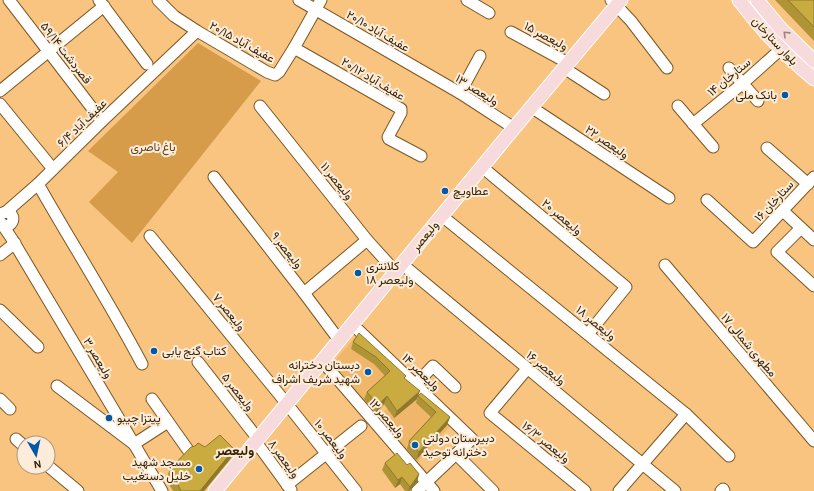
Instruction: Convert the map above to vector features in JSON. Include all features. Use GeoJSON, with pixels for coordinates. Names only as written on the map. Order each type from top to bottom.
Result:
{"type":"FeatureCollection","features":[{"type":"Feature","properties":{"kind":"main road","name":"بلوار ستارخان"},"geometry":{"type":"LineString","coordinates":[[739,0],[763,30],[781,49],[814,79]]}},
{"type":"Feature","properties":{"kind":"main road","name":"بلوار ستارخان"},"geometry":{"type":"LineString","coordinates":[[757,0],[781,29],[814,61]]}},
{"type":"Feature","properties":{"kind":"main road","name":"ولیعصر"},"geometry":{"type":"LineString","coordinates":[[215,491],[566,66],[616,2]]}},
{"type":"Feature","properties":{"kind":"street","name":"۵۹/۱۴ قصردشت"},"geometry":{"type":"LineString","coordinates":[[9,0],[102,120]]}},
{"type":"Feature","properties":{"kind":"street","name":"عفیف آباد ۲۰/۱۵"},"geometry":{"type":"LineString","coordinates":[[158,0],[162,6],[174,16],[197,31],[267,72],[275,75],[279,72],[294,48]]}},
{"type":"Feature","properties":{"kind":"street","name":"عفیف آباد ۲۰/۱۰"},"geometry":{"type":"LineString","coordinates":[[299,0],[318,5],[427,75]]}},
{"type":"Feature","properties":{"kind":"street"},"geometry":{"type":"LineString","coordinates":[[470,1],[489,13]]}},
{"type":"Feature","properties":{"kind":"street"},"geometry":{"type":"LineString","coordinates":[[616,2],[667,68]]}},
{"type":"Feature","properties":{"kind":"street"},"geometry":{"type":"LineString","coordinates":[[0,91],[48,51],[101,3],[147,64]]}},
{"type":"Feature","properties":{"kind":"street"},"geometry":{"type":"LineString","coordinates":[[294,48],[318,5]]}},
{"type":"Feature","properties":{"kind":"street","name":"عفیف آباد ۶/۴"},"geometry":{"type":"LineString","coordinates":[[4,218],[102,120],[154,73],[197,31]]}},
{"type":"Feature","properties":{"kind":"street","name":"۱۵ ولیعصر"},"geometry":{"type":"LineString","coordinates":[[511,32],[566,66],[604,94]]}},
{"type":"Feature","properties":{"kind":"street","name":"عفیف آباد ۲۰/۱۲"},"geometry":{"type":"LineString","coordinates":[[294,48],[401,108],[402,111],[388,137],[389,139],[420,156]]}},
{"type":"Feature","properties":{"kind":"street","name":"۱۴ ستارخان"},"geometry":{"type":"LineString","coordinates":[[693,124],[742,84],[781,49]]}},
{"type":"Feature","properties":{"kind":"street"},"geometry":{"type":"LineString","coordinates":[[460,93],[480,56]]}},
{"type":"Feature","properties":{"kind":"street"},"geometry":{"type":"LineString","coordinates":[[729,68],[758,101]]}},
{"type":"Feature","properties":{"kind":"street","name":"۱۳ ولیعصر"},"geometry":{"type":"LineString","coordinates":[[427,75],[460,93],[514,128]]}},
{"type":"Feature","properties":{"kind":"street"},"geometry":{"type":"LineString","coordinates":[[0,104],[53,169]]}},
{"type":"Feature","properties":{"kind":"street","name":"۱۱ ولیعصر"},"geometry":{"type":"LineString","coordinates":[[260,106],[367,240],[399,268]]}},
{"type":"Feature","properties":{"kind":"street"},"geometry":{"type":"LineString","coordinates":[[678,106],[713,147]]}},
{"type":"Feature","properties":{"kind":"street","name":"۲۲ ولیعصر"},"geometry":{"type":"LineString","coordinates":[[531,107],[670,198]]}},
{"type":"Feature","properties":{"kind":"street"},"geometry":{"type":"LineString","coordinates":[[767,148],[811,181]]}},
{"type":"Feature","properties":{"kind":"street","name":"۲۰ ولیعصر"},"geometry":{"type":"LineString","coordinates":[[482,167],[626,287],[588,334]]}},
{"type":"Feature","properties":{"kind":"street","name":"۹ ولیعصر"},"geometry":{"type":"LineString","coordinates":[[214,177],[339,340]]}},
{"type":"Feature","properties":{"kind":"street","name":"۱۶ ستارخان"},"geometry":{"type":"LineString","coordinates":[[707,200],[753,242],[811,181]]}},
{"type":"Feature","properties":{"kind":"street"},"geometry":{"type":"LineString","coordinates":[[34,188],[73,246],[124,330],[142,364]]}},
{"type":"Feature","properties":{"kind":"street"},"geometry":{"type":"LineString","coordinates":[[783,211],[814,240]]}},
{"type":"Feature","properties":{"kind":"street","name":"۱۸ ولیعصر"},"geometry":{"type":"LineString","coordinates":[[442,216],[686,414],[730,456]]}},
{"type":"Feature","properties":{"kind":"street","name":"۳ ولیعصر"},"geometry":{"type":"LineString","coordinates":[[4,218],[14,241],[162,491]]}},
{"type":"Feature","properties":{"kind":"street"},"geometry":{"type":"LineString","coordinates":[[801,228],[777,252],[814,286]]}},
{"type":"Feature","properties":{"kind":"street","name":"۷ ولیعصر"},"geometry":{"type":"LineString","coordinates":[[150,236],[287,404]]}},
{"type":"Feature","properties":{"kind":"street"},"geometry":{"type":"LineString","coordinates":[[304,293],[367,240]]}},
{"type":"Feature","properties":{"kind":"street"},"geometry":{"type":"LineString","coordinates":[[0,255],[14,241]]}},
{"type":"Feature","properties":{"kind":"street","name":"۱۷ مطهری شمالی"},"geometry":{"type":"LineString","coordinates":[[665,265],[814,442]]}},
{"type":"Feature","properties":{"kind":"street","name":"۱۶ ولیعصر"},"geometry":{"type":"LineString","coordinates":[[399,268],[527,369],[676,491]]}},
{"type":"Feature","properties":{"kind":"street"},"geometry":{"type":"LineString","coordinates":[[0,310],[38,347]]}},
{"type":"Feature","properties":{"kind":"street","name":"۱۴ ولیعصر"},"geometry":{"type":"LineString","coordinates":[[352,324],[472,439],[456,454]]}},
{"type":"Feature","properties":{"kind":"street","name":"۱۲ ولیعصر"},"geometry":{"type":"LineString","coordinates":[[322,361],[434,491]]}},
{"type":"Feature","properties":{"kind":"street","name":"۵ ولیعصر"},"geometry":{"type":"LineString","coordinates":[[198,362],[257,440]]}},
{"type":"Feature","properties":{"kind":"street"},"geometry":{"type":"LineString","coordinates":[[415,385],[433,366],[455,387]]}},
{"type":"Feature","properties":{"kind":"street","name":"۱۶/۳ ولیعصر"},"geometry":{"type":"LineString","coordinates":[[527,369],[490,413],[585,491]]}},
{"type":"Feature","properties":{"kind":"street"},"geometry":{"type":"LineString","coordinates":[[57,386],[134,444],[168,422]]}},
{"type":"Feature","properties":{"kind":"street"},"geometry":{"type":"LineString","coordinates":[[0,399],[10,409]]}},
{"type":"Feature","properties":{"kind":"street"},"geometry":{"type":"LineString","coordinates":[[152,399],[188,450]]}},
{"type":"Feature","properties":{"kind":"street","name":"۱۰ ولیعصر"},"geometry":{"type":"LineString","coordinates":[[287,404],[356,491]]}},
{"type":"Feature","properties":{"kind":"street"},"geometry":{"type":"LineString","coordinates":[[619,491],[686,414]]}},
{"type":"Feature","properties":{"kind":"street"},"geometry":{"type":"LineString","coordinates":[[290,488],[325,453],[361,426]]}},
{"type":"Feature","properties":{"kind":"street","name":"۸ ولیعصر"},"geometry":{"type":"LineString","coordinates":[[257,440],[290,488]]}},
{"type":"Feature","properties":{"kind":"street"},"geometry":{"type":"LineString","coordinates":[[417,491],[456,454],[493,491]]}},
{"type":"Feature","properties":{"kind":"street"},"geometry":{"type":"LineString","coordinates":[[56,473],[78,491]]}},
{"type":"Feature","properties":{"kind":"shaded area","name":"دبستان دخترانه شهید شریف اشراف"},"geometry":{"type":"Polygon","coordinates":[[[356,336],[407,383],[375,415],[333,363],[356,336]]]}},
{"type":"Feature","properties":{"kind":"shaded area","name":"دبیرستان دولتی دخترانه توحید"},"geometry":{"type":"Polygon","coordinates":[[[409,387],[452,424],[414,466],[376,419],[409,387]]]}},
{"type":"Feature","properties":{"kind":"green space","name":"باغ ناصری"},"geometry":{"type":"Polygon","coordinates":[[[198,43],[261,81],[132,243],[89,202],[118,172],[88,151],[198,43]]]}},
{"type":"Feature","properties":{"kind":"building"},"geometry":{"type":"Polygon","coordinates":[[[788,0],[814,0],[814,27],[788,0]]]}},
{"type":"Feature","properties":{"kind":"building"},"geometry":{"type":"Polygon","coordinates":[[[359,333],[406,376],[404,378],[420,391],[397,411],[387,396],[378,405],[367,392],[390,371],[376,357],[353,342],[359,333]]]}},
{"type":"Feature","properties":{"kind":"building"},"geometry":{"type":"Polygon","coordinates":[[[421,393],[450,417],[419,452],[409,441],[436,412],[418,396],[421,393]]]}},
{"type":"Feature","properties":{"kind":"building","name":"مسجد شهید خلیل دستغیب"},"geometry":{"type":"Polygon","coordinates":[[[220,435],[234,449],[200,491],[181,491],[170,469],[191,447],[198,443],[205,447],[220,435]]]}},
{"type":"Feature","properties":{"kind":"building"},"geometry":{"type":"Polygon","coordinates":[[[397,453],[407,465],[410,463],[419,474],[410,487],[402,477],[398,480],[385,463],[397,453]]]}},
{"type":"Feature","properties":{"kind":"place","name":"بانک ملی"},"geometry":{"type":"Point","coordinates":[785,95]}},
{"type":"Feature","properties":{"kind":"place","name":"عطاویچ"},"geometry":{"type":"Point","coordinates":[445,191]}},
{"type":"Feature","properties":{"kind":"place","name":"کلانتری ۱۸ ولیعصر"},"geometry":{"type":"Point","coordinates":[358,273]}},
{"type":"Feature","properties":{"kind":"place","name":"کتاب گنج یابی"},"geometry":{"type":"Point","coordinates":[154,351]}},
{"type":"Feature","properties":{"kind":"place","name":"دبستان دخترانه شهید شریف اشراف"},"geometry":{"type":"Point","coordinates":[368,372]}},
{"type":"Feature","properties":{"kind":"place","name":"پیتزا چیبو"},"geometry":{"type":"Point","coordinates":[109,418]}},
{"type":"Feature","properties":{"kind":"place","name":"دبیرستان دولتی دخترانه توحید"},"geometry":{"type":"Point","coordinates":[415,445]}},
{"type":"Feature","properties":{"kind":"place","name":"مسجد شهید خلیل دستغیب"},"geometry":{"type":"Point","coordinates":[199,469]}},
{"type":"Feature","properties":{"kind":"district","name":"ولیعصر"},"geometry":{"type":"Point","coordinates":[235,450]}}]}
